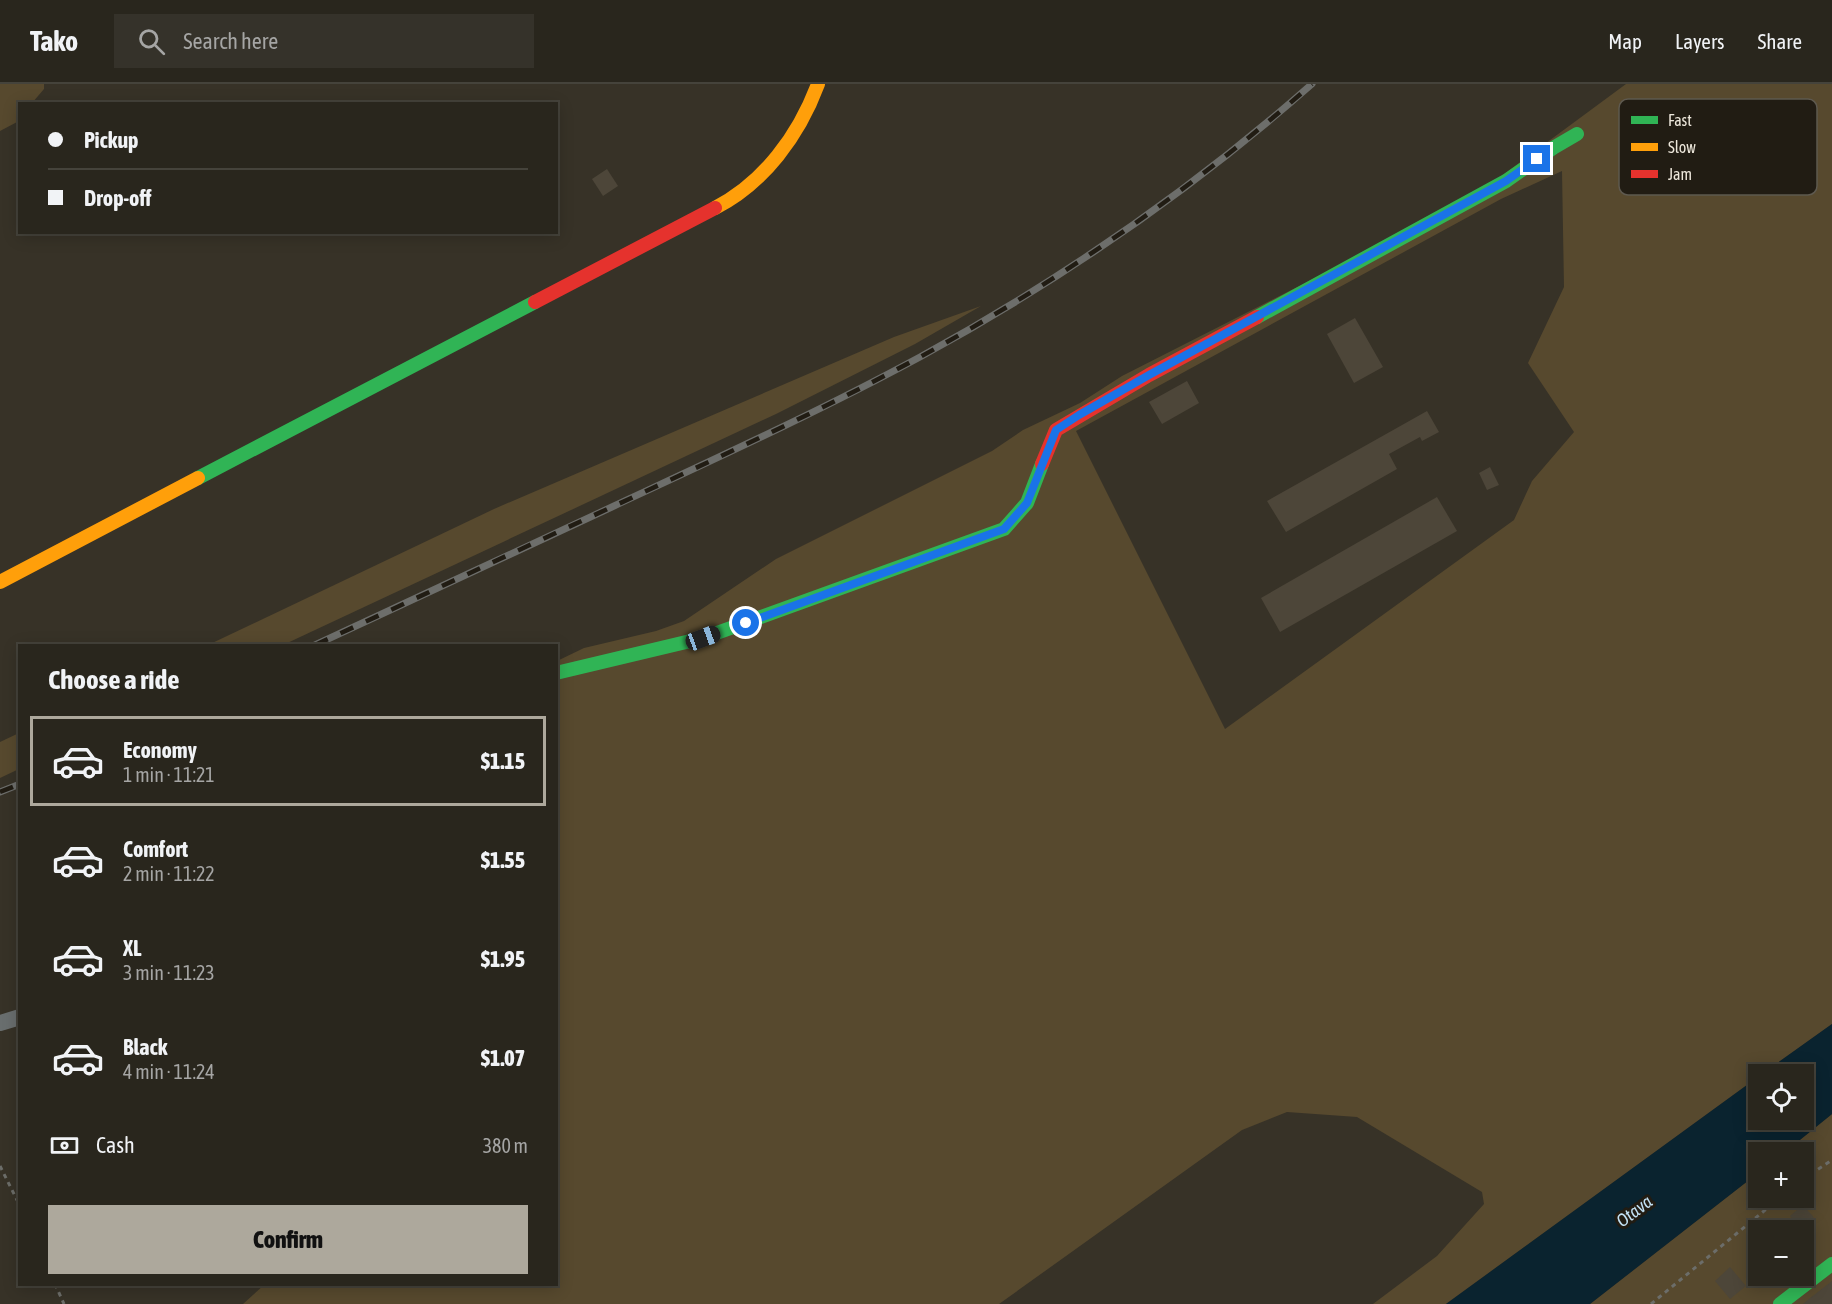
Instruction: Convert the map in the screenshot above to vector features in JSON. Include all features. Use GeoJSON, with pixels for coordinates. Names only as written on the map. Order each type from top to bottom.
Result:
{"type":"FeatureCollection","features":[{"type":"Feature","properties":{"kind":"street"},"geometry":{"type":"LineString","coordinates":[[0,582],[727,202],[760,174],[789,139],[814,96],[818,84]]}},
{"type":"Feature","properties":{"kind":"street"},"geometry":{"type":"LineString","coordinates":[[558,673],[703,638],[1004,529],[1027,503],[1056,430],[1149,375],[1506,181],[1577,134]]}},
{"type":"Feature","properties":{"kind":"street"},"geometry":{"type":"LineString","coordinates":[[0,1023],[18,1018]]}},
{"type":"Feature","properties":{"kind":"street"},"geometry":{"type":"LineString","coordinates":[[1780,1304],[1832,1264]]}},
{"type":"Feature","properties":{"kind":"path"},"geometry":{"type":"LineString","coordinates":[[1814,1172],[1832,1160]]}},
{"type":"Feature","properties":{"kind":"path"},"geometry":{"type":"LineString","coordinates":[[0,1166],[18,1202]]}},
{"type":"Feature","properties":{"kind":"path"},"geometry":{"type":"LineString","coordinates":[[1651,1304],[1768,1208]]}},
{"type":"Feature","properties":{"kind":"path"},"geometry":{"type":"LineString","coordinates":[[56,1286],[64,1304]]}},
{"type":"Feature","properties":{"kind":"shaded area"},"geometry":{"type":"Polygon","coordinates":[[[0,84],[44,84],[44,89],[33,102],[18,102],[18,122],[0,131],[0,84]]]}},
{"type":"Feature","properties":{"kind":"shaded area"},"geometry":{"type":"Polygon","coordinates":[[[1626,84],[1832,84],[1832,1024],[1776,1064],[1748,1064],[1748,1084],[1446,1304],[1373,1304],[1437,1256],[1484,1204],[1482,1192],[1357,1117],[1287,1112],[1242,1130],[999,1304],[243,1304],[263,1286],[558,1286],[558,661],[584,648],[656,631],[684,621],[776,559],[992,451],[1023,430],[1080,403],[1122,376],[1481,191],[1626,84]],[[1562,171],[1501,199],[1076,431],[1225,729],[1514,520],[1532,481],[1574,432],[1528,363],[1564,287],[1562,171]]]}},
{"type":"Feature","properties":{"kind":"shaded area"},"geometry":{"type":"Polygon","coordinates":[[[981,306],[915,344],[776,414],[285,644],[210,644],[494,509],[894,337],[981,306]]]}},
{"type":"Feature","properties":{"kind":"shaded area"},"geometry":{"type":"Polygon","coordinates":[[[18,733],[18,769],[0,778],[0,742],[18,733]]]}},
{"type":"Feature","properties":{"kind":"shaded area"},"geometry":{"type":"Polygon","coordinates":[[[1832,1114],[1832,1304],[1590,1304],[1748,1181],[1748,1208],[1814,1208],[1814,1142],[1797,1142],[1832,1114]]]}},
{"type":"Feature","properties":{"kind":"water"},"geometry":{"type":"Polygon","coordinates":[[[1832,1024],[1832,1114],[1814,1129],[1814,1064],[1776,1064],[1832,1024]]]}},
{"type":"Feature","properties":{"kind":"water","name":"Otava"},"geometry":{"type":"Polygon","coordinates":[[[1748,1084],[1748,1130],[1812,1130],[1797,1142],[1748,1142],[1748,1181],[1590,1304],[1446,1304],[1748,1084]]]}},
{"type":"Feature","properties":{"kind":"building"},"geometry":{"type":"Polygon","coordinates":[[[607,169],[618,186],[603,196],[592,179],[607,169]]]}},
{"type":"Feature","properties":{"kind":"building"},"geometry":{"type":"Polygon","coordinates":[[[1355,318],[1383,367],[1354,383],[1327,334],[1355,318]]]}},
{"type":"Feature","properties":{"kind":"building"},"geometry":{"type":"Polygon","coordinates":[[[1187,381],[1199,403],[1162,424],[1149,402],[1187,381]]]}},
{"type":"Feature","properties":{"kind":"building"},"geometry":{"type":"Polygon","coordinates":[[[1427,411],[1439,432],[1422,441],[1420,437],[1389,454],[1397,469],[1286,532],[1267,501],[1427,411]]]}},
{"type":"Feature","properties":{"kind":"building"},"geometry":{"type":"Polygon","coordinates":[[[1490,467],[1499,485],[1487,490],[1479,473],[1490,467]]]}},
{"type":"Feature","properties":{"kind":"building"},"geometry":{"type":"Polygon","coordinates":[[[1437,497],[1457,531],[1280,632],[1261,598],[1437,497]]]}},
{"type":"Feature","properties":{"kind":"building"},"geometry":{"type":"Polygon","coordinates":[[[1799,1208],[1806,1208],[1816,1220],[1793,1220],[1790,1216],[1799,1208]]]}},
{"type":"Feature","properties":{"kind":"building"},"geometry":{"type":"Polygon","coordinates":[[[1730,1267],[1746,1286],[1730,1299],[1715,1281],[1730,1267]]]}},
{"type":"Feature","properties":{"kind":"building"},"geometry":{"type":"Polygon","coordinates":[[[1832,1281],[1832,1304],[1803,1304],[1810,1298],[1832,1281]]]}},
{"type":"Feature","properties":{"kind":"railway"},"geometry":{"type":"LineString","coordinates":[[317,644],[768,434],[972,328],[1124,231],[1220,160],[1312,84]]}},
{"type":"Feature","properties":{"kind":"railway"},"geometry":{"type":"LineString","coordinates":[[0,792],[18,785]]}},
{"type":"Feature","properties":{"kind":"traffic: fast"},"geometry":{"type":"LineString","coordinates":[[1257,317],[1506,181],[1577,134]]}},
{"type":"Feature","properties":{"kind":"traffic: fast"},"geometry":{"type":"LineString","coordinates":[[198,478],[535,302]]}},
{"type":"Feature","properties":{"kind":"traffic: fast"},"geometry":{"type":"LineString","coordinates":[[558,673],[703,638],[1004,529],[1027,503],[1042,464]]}},
{"type":"Feature","properties":{"kind":"traffic: fast"},"geometry":{"type":"LineString","coordinates":[[1780,1304],[1832,1264]]}},
{"type":"Feature","properties":{"kind":"traffic: slow"},"geometry":{"type":"LineString","coordinates":[[715,208],[733,198],[749,185],[778,156],[801,121],[818,84]]}},
{"type":"Feature","properties":{"kind":"traffic: slow"},"geometry":{"type":"LineString","coordinates":[[0,582],[198,478]]}},
{"type":"Feature","properties":{"kind":"traffic: jam"},"geometry":{"type":"LineString","coordinates":[[535,302],[715,208]]}},
{"type":"Feature","properties":{"kind":"traffic: jam"},"geometry":{"type":"LineString","coordinates":[[1042,464],[1056,430],[1149,375],[1257,317]]}},
{"type":"Feature","properties":{"kind":"route"},"geometry":{"type":"LineString","coordinates":[[746,623],[1004,529],[1027,503],[1056,430],[1149,375],[1506,181],[1537,159]]}}]}
